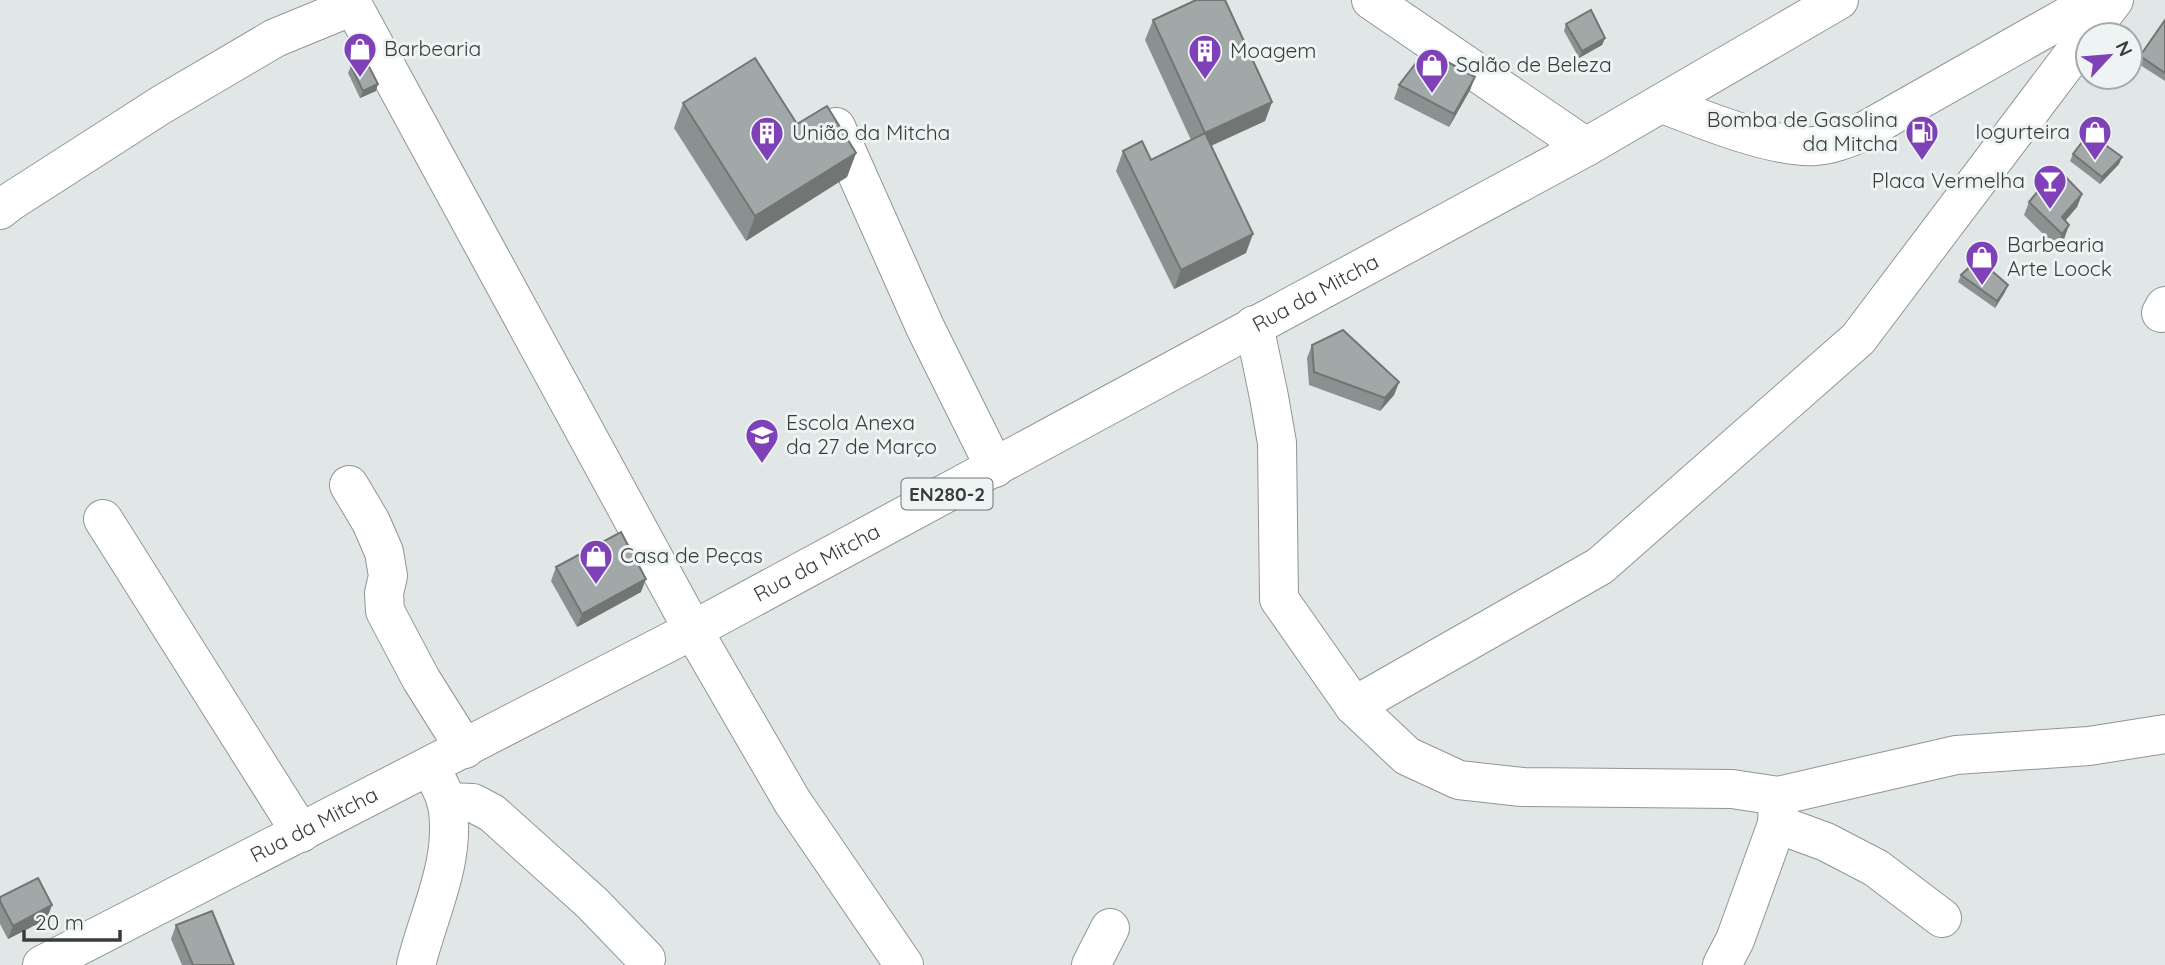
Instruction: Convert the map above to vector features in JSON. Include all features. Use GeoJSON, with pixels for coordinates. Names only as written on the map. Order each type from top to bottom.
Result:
{"type":"FeatureCollection","features":[{"type":"Feature","properties":{"kind":"street"},"geometry":{"type":"LineString","coordinates":[[1371,0],[1586,147]]}},
{"type":"Feature","properties":{"kind":"street","name":"Rua da Mitcha"},"geometry":{"type":"LineString","coordinates":[[42,965],[466,749],[995,468],[1586,147],[1839,0]]}},
{"type":"Feature","properties":{"kind":"street"},"geometry":{"type":"LineString","coordinates":[[1663,104],[1700,119],[1784,143],[1812,147],[1832,144],[1861,133],[2096,0]]}},
{"type":"Feature","properties":{"kind":"street"},"geometry":{"type":"LineString","coordinates":[[1354,706],[1600,566],[1858,340],[2114,0]]}},
{"type":"Feature","properties":{"kind":"street"},"geometry":{"type":"LineString","coordinates":[[0,210],[161,105],[275,38],[352,3],[693,630],[792,801],[904,965]]}},
{"type":"Feature","properties":{"kind":"street"},"geometry":{"type":"LineString","coordinates":[[836,127],[925,327],[995,468]]}},
{"type":"Feature","properties":{"kind":"street"},"geometry":{"type":"LineString","coordinates":[[1254,325],[1277,443],[1279,599],[1354,706],[1407,756],[1459,780],[1522,787],[1732,789],[1778,810],[1826,842],[1876,868],[1942,918]]}},
{"type":"Feature","properties":{"kind":"street"},"geometry":{"type":"LineString","coordinates":[[349,485],[371,522],[384,552],[388,576],[384,593],[385,611],[415,670],[466,749]]}},
{"type":"Feature","properties":{"kind":"street"},"geometry":{"type":"LineString","coordinates":[[103,519],[301,833]]}},
{"type":"Feature","properties":{"kind":"street"},"geometry":{"type":"LineString","coordinates":[[1778,810],[1956,755],[2089,746],[2165,734]]}},
{"type":"Feature","properties":{"kind":"street"},"geometry":{"type":"LineString","coordinates":[[415,965],[450,844],[446,802],[431,767]]}},
{"type":"Feature","properties":{"kind":"street"},"geometry":{"type":"LineString","coordinates":[[446,802],[473,803],[492,813],[592,903],[646,959]]}},
{"type":"Feature","properties":{"kind":"street"},"geometry":{"type":"LineString","coordinates":[[1721,965],[1735,940],[1778,810]]}},
{"type":"Feature","properties":{"kind":"street"},"geometry":{"type":"LineString","coordinates":[[1091,965],[1110,928]]}},
{"type":"Feature","properties":{"kind":"building","name":"Moagem"},"geometry":{"type":"Polygon","coordinates":[[[1196,0],[1225,0],[1272,102],[1205,133],[1153,20],[1196,0]]]}},
{"type":"Feature","properties":{"kind":"building"},"geometry":{"type":"Polygon","coordinates":[[[1591,10],[1605,38],[1582,51],[1566,24],[1591,10]]]}},
{"type":"Feature","properties":{"kind":"building"},"geometry":{"type":"Polygon","coordinates":[[[2165,20],[2165,73],[2144,59],[2144,50],[2165,20]]]}},
{"type":"Feature","properties":{"kind":"building","name":"Salão de Beleza"},"geometry":{"type":"Polygon","coordinates":[[[1426,50],[1475,77],[1454,114],[1399,85],[1426,50]]]}},
{"type":"Feature","properties":{"kind":"building","name":"União da Mitcha"},"geometry":{"type":"Polygon","coordinates":[[[755,58],[797,124],[827,106],[856,153],[755,216],[683,103],[755,58]]]}},
{"type":"Feature","properties":{"kind":"building"},"geometry":{"type":"Polygon","coordinates":[[[365,59],[378,84],[363,91],[351,66],[365,59]]]}},
{"type":"Feature","properties":{"kind":"building"},"geometry":{"type":"Polygon","coordinates":[[[1205,133],[1253,234],[1181,270],[1123,151],[1142,141],[1151,160],[1205,133]]]}},
{"type":"Feature","properties":{"kind":"building","name":"Iogurteira"},"geometry":{"type":"Polygon","coordinates":[[[2089,133],[2122,157],[2102,177],[2073,154],[2089,133]]]}},
{"type":"Feature","properties":{"kind":"building"},"geometry":{"type":"Polygon","coordinates":[[[2057,168],[2082,194],[2062,217],[2069,225],[2062,234],[2029,202],[2057,168]]]}},
{"type":"Feature","properties":{"kind":"building","name":"Barbearia Arte Loock"},"geometry":{"type":"Polygon","coordinates":[[[1978,259],[2008,285],[1997,301],[1961,275],[1978,259]]]}},
{"type":"Feature","properties":{"kind":"building"},"geometry":{"type":"Polygon","coordinates":[[[1343,330],[1399,382],[1385,398],[1314,372],[1312,345],[1343,330]]]}},
{"type":"Feature","properties":{"kind":"building","name":"Casa de Peças"},"geometry":{"type":"Polygon","coordinates":[[[621,532],[646,579],[582,614],[556,567],[621,532]]]}},
{"type":"Feature","properties":{"kind":"building"},"geometry":{"type":"Polygon","coordinates":[[[38,878],[52,905],[13,926],[0,897],[38,878]]]}},
{"type":"Feature","properties":{"kind":"building"},"geometry":{"type":"Polygon","coordinates":[[[212,911],[234,965],[193,965],[176,925],[212,911]]]}},
{"type":"Feature","properties":{"kind":"place","name":"Barbearia"},"geometry":{"type":"Point","coordinates":[360,79]}},
{"type":"Feature","properties":{"kind":"place","name":"Moagem"},"geometry":{"type":"Point","coordinates":[1205,81]}},
{"type":"Feature","properties":{"kind":"place","name":"Salão de Beleza"},"geometry":{"type":"Point","coordinates":[1432,95]}},
{"type":"Feature","properties":{"kind":"place","name":"Bomba de Gasolina da Mitcha"},"geometry":{"type":"Point","coordinates":[1922,162]}},
{"type":"Feature","properties":{"kind":"place","name":"Iogurteira"},"geometry":{"type":"Point","coordinates":[2095,162]}},
{"type":"Feature","properties":{"kind":"place","name":"União da Mitcha"},"geometry":{"type":"Point","coordinates":[767,163]}},
{"type":"Feature","properties":{"kind":"place","name":"Placa Vermelha"},"geometry":{"type":"Point","coordinates":[2050,211]}},
{"type":"Feature","properties":{"kind":"place","name":"Barbearia Arte Loock"},"geometry":{"type":"Point","coordinates":[1982,287]}},
{"type":"Feature","properties":{"kind":"place","name":"Escola Anexa da 27 de Março"},"geometry":{"type":"Point","coordinates":[762,465]}},
{"type":"Feature","properties":{"kind":"place","name":"Casa de Peças"},"geometry":{"type":"Point","coordinates":[596,586]}}]}
